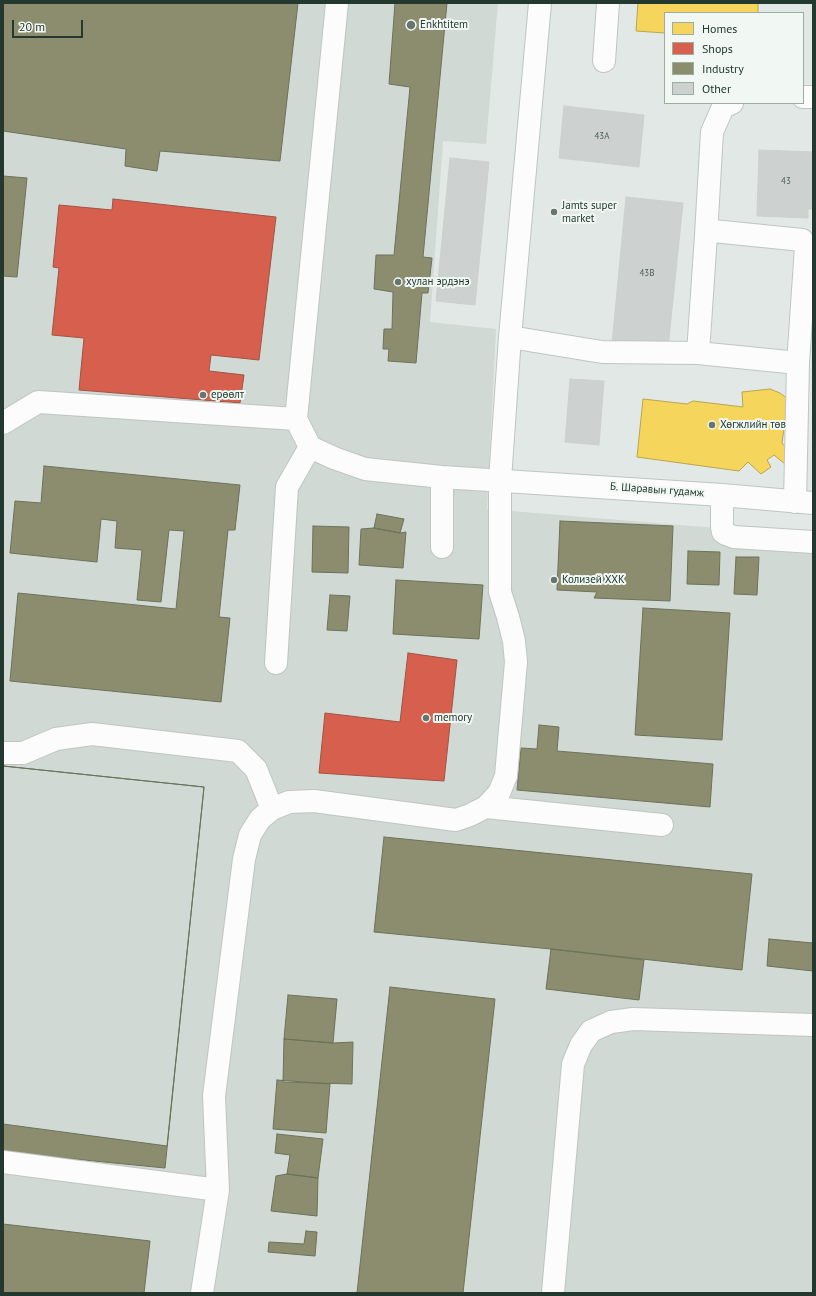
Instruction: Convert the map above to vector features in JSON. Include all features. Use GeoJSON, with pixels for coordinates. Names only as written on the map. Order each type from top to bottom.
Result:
{"type":"FeatureCollection","features":[{"type":"Feature","properties":{"kind":"street"},"geometry":{"type":"LineString","coordinates":[[276,663],[287,487],[310,447],[296,419],[337,3]]}},
{"type":"Feature","properties":{"kind":"street"},"geometry":{"type":"LineString","coordinates":[[202,1293],[218,1190],[214,1096],[244,859],[250,835],[260,819],[272,809],[289,802],[314,801],[456,820],[486,807],[499,793],[506,776],[516,662],[514,641],[500,592],[500,480],[510,337],[540,3]]}},
{"type":"Feature","properties":{"kind":"street"},"geometry":{"type":"LineString","coordinates":[[604,61],[608,3]]}},
{"type":"Feature","properties":{"kind":"street"},"geometry":{"type":"LineString","coordinates":[[698,353],[712,132],[723,107],[730,104]]}},
{"type":"Feature","properties":{"kind":"street"},"geometry":{"type":"LineString","coordinates":[[706,235],[713,231],[802,240],[806,247],[798,362],[804,502]]}},
{"type":"Feature","properties":{"kind":"street"},"geometry":{"type":"LineString","coordinates":[[510,337],[602,352],[698,353],[798,362]]}},
{"type":"Feature","properties":{"kind":"street"},"geometry":{"type":"LineString","coordinates":[[3,423],[38,402],[296,419]]}},
{"type":"Feature","properties":{"kind":"street","name":"Б. Шаравын гудамж"},"geometry":{"type":"LineString","coordinates":[[310,447],[334,458],[365,468],[442,476],[804,502]]}},
{"type":"Feature","properties":{"kind":"street"},"geometry":{"type":"LineString","coordinates":[[442,476],[442,547]]}},
{"type":"Feature","properties":{"kind":"street"},"geometry":{"type":"LineString","coordinates":[[722,495],[722,527],[723,532],[726,534],[734,537],[813,542]]}},
{"type":"Feature","properties":{"kind":"street"},"geometry":{"type":"LineString","coordinates":[[3,753],[23,754],[56,739],[92,734],[238,751],[256,769],[272,809]]}},
{"type":"Feature","properties":{"kind":"street"},"geometry":{"type":"LineString","coordinates":[[486,807],[662,824]]}},
{"type":"Feature","properties":{"kind":"street"},"geometry":{"type":"LineString","coordinates":[[553,1293],[573,1064],[581,1045],[591,1031],[611,1022],[633,1019],[813,1025]]}},
{"type":"Feature","properties":{"kind":"street"},"geometry":{"type":"LineString","coordinates":[[3,1162],[218,1190]]}},
{"type":"Feature","properties":{"kind":"shaded area"},"geometry":{"type":"Polygon","coordinates":[[[3,3],[498,3],[486,144],[443,141],[430,322],[496,329],[487,509],[813,536],[813,1293],[3,1293],[3,3]]]}},
{"type":"Feature","properties":{"kind":"building: Homes"},"geometry":{"type":"Polygon","coordinates":[[[638,3],[758,3],[758,12],[664,12],[664,33],[636,31],[638,3]]]}},
{"type":"Feature","properties":{"kind":"building: Homes","name":"Хөгжлийн төв"},"geometry":{"type":"Polygon","coordinates":[[[770,389],[780,393],[788,399],[782,443],[792,454],[785,464],[774,455],[767,460],[771,467],[761,474],[748,462],[739,471],[637,457],[643,399],[687,404],[693,401],[743,407],[742,392],[770,389]]]}},
{"type":"Feature","properties":{"kind":"building: Shops"},"geometry":{"type":"Polygon","coordinates":[[[113,199],[276,217],[259,360],[211,355],[209,371],[244,375],[240,403],[79,390],[84,338],[52,335],[59,268],[53,267],[59,205],[112,210],[113,199]]]}},
{"type":"Feature","properties":{"kind":"building: Shops","name":"memory"},"geometry":{"type":"Polygon","coordinates":[[[408,653],[457,660],[444,781],[319,773],[325,713],[400,722],[408,653]]]}},
{"type":"Feature","properties":{"kind":"building: Industry"},"geometry":{"type":"Polygon","coordinates":[[[3,3],[298,3],[280,161],[160,151],[157,171],[125,166],[126,149],[3,131],[3,3]]]}},
{"type":"Feature","properties":{"kind":"building: Industry"},"geometry":{"type":"Polygon","coordinates":[[[395,3],[447,3],[423,257],[432,258],[428,293],[422,293],[416,363],[388,361],[389,349],[383,349],[384,329],[392,329],[393,292],[374,289],[376,255],[394,255],[410,87],[389,84],[395,3]]]}},
{"type":"Feature","properties":{"kind":"building: Industry"},"geometry":{"type":"Polygon","coordinates":[[[3,176],[27,178],[17,277],[3,276],[3,176]]]}},
{"type":"Feature","properties":{"kind":"building: Industry"},"geometry":{"type":"Polygon","coordinates":[[[44,466],[240,485],[235,530],[228,530],[219,617],[230,618],[221,702],[10,681],[18,593],[176,609],[184,531],[169,530],[161,602],[137,600],[142,550],[115,548],[117,521],[101,519],[97,562],[10,553],[15,501],[41,503],[44,466]]]}},
{"type":"Feature","properties":{"kind":"building: Industry"},"geometry":{"type":"Polygon","coordinates":[[[377,514],[404,519],[400,533],[374,528],[377,514]]]}},
{"type":"Feature","properties":{"kind":"building: Industry"},"geometry":{"type":"Polygon","coordinates":[[[560,521],[673,526],[670,601],[594,598],[597,592],[557,590],[560,521]]]}},
{"type":"Feature","properties":{"kind":"building: Industry"},"geometry":{"type":"Polygon","coordinates":[[[313,526],[349,527],[348,573],[312,572],[313,526]]]}},
{"type":"Feature","properties":{"kind":"building: Industry"},"geometry":{"type":"Polygon","coordinates":[[[374,528],[400,533],[406,532],[403,568],[359,565],[361,529],[374,528]]]}},
{"type":"Feature","properties":{"kind":"building: Industry"},"geometry":{"type":"Polygon","coordinates":[[[688,551],[720,552],[719,585],[687,584],[688,551]]]}},
{"type":"Feature","properties":{"kind":"building: Industry"},"geometry":{"type":"Polygon","coordinates":[[[736,557],[759,557],[757,595],[734,594],[736,557]]]}},
{"type":"Feature","properties":{"kind":"building: Industry"},"geometry":{"type":"Polygon","coordinates":[[[396,580],[483,585],[479,639],[393,634],[396,580]]]}},
{"type":"Feature","properties":{"kind":"building: Industry"},"geometry":{"type":"Polygon","coordinates":[[[330,595],[350,596],[347,631],[327,630],[330,595]]]}},
{"type":"Feature","properties":{"kind":"building: Industry"},"geometry":{"type":"Polygon","coordinates":[[[643,608],[730,613],[722,740],[635,735],[643,608]]]}},
{"type":"Feature","properties":{"kind":"building: Industry"},"geometry":{"type":"Polygon","coordinates":[[[539,725],[559,727],[557,751],[713,764],[710,807],[517,790],[521,748],[537,749],[539,725]]]}},
{"type":"Feature","properties":{"kind":"building: Industry"},"geometry":{"type":"Polygon","coordinates":[[[3,766],[204,787],[165,1168],[3,1152],[3,766]]]}},
{"type":"Feature","properties":{"kind":"building: Industry"},"geometry":{"type":"Polygon","coordinates":[[[3,766],[204,787],[167,1146],[3,1124],[3,766]]]}},
{"type":"Feature","properties":{"kind":"building: Industry"},"geometry":{"type":"Polygon","coordinates":[[[384,837],[752,874],[742,970],[551,949],[374,932],[384,837]]]}},
{"type":"Feature","properties":{"kind":"building: Industry"},"geometry":{"type":"Polygon","coordinates":[[[769,939],[813,943],[813,971],[767,966],[769,939]]]}},
{"type":"Feature","properties":{"kind":"building: Industry"},"geometry":{"type":"Polygon","coordinates":[[[551,949],[644,960],[639,1000],[546,989],[551,949]]]}},
{"type":"Feature","properties":{"kind":"building: Industry"},"geometry":{"type":"Polygon","coordinates":[[[390,987],[495,999],[463,1293],[357,1293],[390,987]]]}},
{"type":"Feature","properties":{"kind":"building: Industry"},"geometry":{"type":"Polygon","coordinates":[[[288,995],[337,999],[333,1043],[284,1039],[288,995]]]}},
{"type":"Feature","properties":{"kind":"building: Industry"},"geometry":{"type":"Polygon","coordinates":[[[284,1039],[333,1043],[353,1042],[352,1084],[283,1082],[284,1039]]]}},
{"type":"Feature","properties":{"kind":"building: Industry"},"geometry":{"type":"Polygon","coordinates":[[[277,1080],[330,1084],[326,1133],[273,1129],[277,1080]]]}},
{"type":"Feature","properties":{"kind":"building: Industry"},"geometry":{"type":"Polygon","coordinates":[[[277,1134],[323,1139],[318,1178],[287,1174],[290,1155],[275,1153],[277,1134]]]}},
{"type":"Feature","properties":{"kind":"building: Industry"},"geometry":{"type":"Polygon","coordinates":[[[287,1174],[318,1178],[317,1216],[271,1211],[276,1176],[287,1174]]]}},
{"type":"Feature","properties":{"kind":"building: Industry"},"geometry":{"type":"Polygon","coordinates":[[[3,1224],[150,1241],[144,1293],[3,1293],[3,1224]]]}},
{"type":"Feature","properties":{"kind":"building: Industry"},"geometry":{"type":"Polygon","coordinates":[[[306,1231],[317,1232],[315,1256],[268,1252],[269,1242],[304,1244],[306,1231]]]}},
{"type":"Feature","properties":{"kind":"building: Other"},"geometry":{"type":"Polygon","coordinates":[[[564,106],[644,115],[639,167],[559,158],[564,106]]]}},
{"type":"Feature","properties":{"kind":"building: Other"},"geometry":{"type":"Polygon","coordinates":[[[759,150],[813,152],[813,209],[808,209],[808,218],[757,216],[759,150]]]}},
{"type":"Feature","properties":{"kind":"building: Other"},"geometry":{"type":"Polygon","coordinates":[[[450,158],[489,162],[475,305],[436,301],[450,158]]]}},
{"type":"Feature","properties":{"kind":"building: Other"},"geometry":{"type":"Polygon","coordinates":[[[626,197],[683,203],[668,348],[612,343],[626,197]]]}},
{"type":"Feature","properties":{"kind":"building: Other"},"geometry":{"type":"Polygon","coordinates":[[[570,379],[604,381],[599,445],[565,442],[570,379]]]}},
{"type":"Feature","properties":{"kind":"place","name":"Enkhtitem"},"geometry":{"type":"Point","coordinates":[411,25]}},
{"type":"Feature","properties":{"kind":"place","name":"Jamts super market"},"geometry":{"type":"Point","coordinates":[554,212]}},
{"type":"Feature","properties":{"kind":"place","name":"хулан эрдэнэ"},"geometry":{"type":"Point","coordinates":[398,282]}},
{"type":"Feature","properties":{"kind":"place","name":"ерөөлт"},"geometry":{"type":"Point","coordinates":[203,395]}},
{"type":"Feature","properties":{"kind":"place","name":"Хөгжлийн төв"},"geometry":{"type":"Point","coordinates":[712,425]}},
{"type":"Feature","properties":{"kind":"place","name":"Колизей ХХК"},"geometry":{"type":"Point","coordinates":[554,580]}},
{"type":"Feature","properties":{"kind":"place","name":"memory"},"geometry":{"type":"Point","coordinates":[426,718]}}]}
